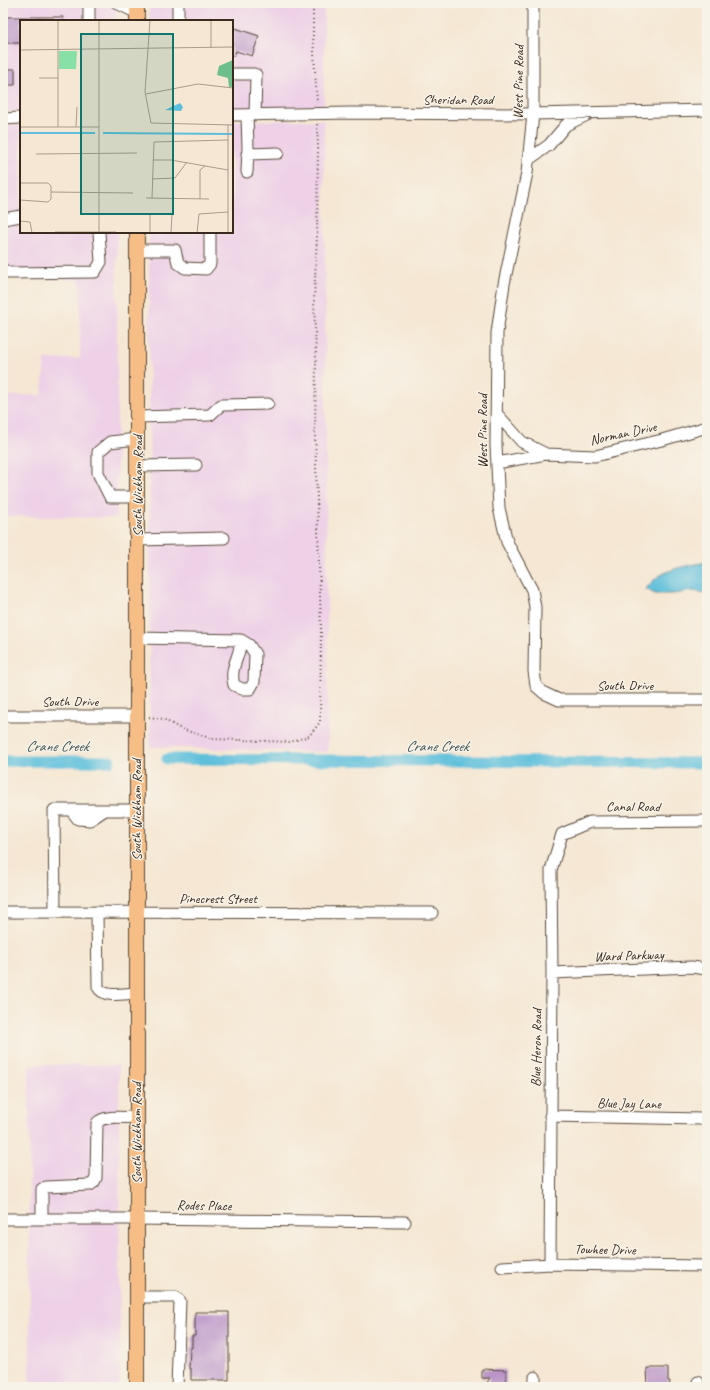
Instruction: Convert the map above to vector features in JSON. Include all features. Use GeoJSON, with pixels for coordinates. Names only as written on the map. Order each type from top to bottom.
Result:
{"type":"FeatureCollection","features":[{"type":"Feature","properties":{"kind":"main road","name":"South Wickham Road"},"geometry":{"type":"LineString","coordinates":[[137,233],[137,1387]]}},
{"type":"Feature","properties":{"kind":"street"},"geometry":{"type":"LineString","coordinates":[[89,3],[89,20]]}},
{"type":"Feature","properties":{"kind":"street"},"geometry":{"type":"LineString","coordinates":[[117,3],[137,12]]}},
{"type":"Feature","properties":{"kind":"street"},"geometry":{"type":"LineString","coordinates":[[178,3],[178,20]]}},
{"type":"Feature","properties":{"kind":"street","name":"West Pine Road"},"geometry":{"type":"LineString","coordinates":[[533,3],[533,114],[528,160],[504,284],[497,333],[496,463],[499,508],[507,542],[532,590],[535,607],[534,671],[536,686],[544,693]]}},
{"type":"Feature","properties":{"kind":"street"},"geometry":{"type":"LineString","coordinates":[[233,74],[256,75],[247,154],[247,172]]}},
{"type":"Feature","properties":{"kind":"street","name":"Sheridan Road"},"geometry":{"type":"LineString","coordinates":[[233,115],[533,114],[707,110]]}},
{"type":"Feature","properties":{"kind":"street"},"geometry":{"type":"LineString","coordinates":[[528,160],[549,145],[566,125],[592,112]]}},
{"type":"Feature","properties":{"kind":"street"},"geometry":{"type":"LineString","coordinates":[[3,119],[20,118]]}},
{"type":"Feature","properties":{"kind":"street"},"geometry":{"type":"LineString","coordinates":[[247,154],[278,153]]}},
{"type":"Feature","properties":{"kind":"street"},"geometry":{"type":"LineString","coordinates":[[3,219],[20,216]]}},
{"type":"Feature","properties":{"kind":"street"},"geometry":{"type":"LineString","coordinates":[[3,269],[8,273],[96,272],[101,262],[98,233]]}},
{"type":"Feature","properties":{"kind":"street"},"geometry":{"type":"LineString","coordinates":[[137,250],[175,250],[178,263],[184,268],[206,269],[210,264],[210,233]]}},
{"type":"Feature","properties":{"kind":"street"},"geometry":{"type":"LineString","coordinates":[[137,417],[210,415],[221,405],[268,404]]}},
{"type":"Feature","properties":{"kind":"street"},"geometry":{"type":"LineString","coordinates":[[496,413],[522,442],[546,454]]}},
{"type":"Feature","properties":{"kind":"street","name":"Norman Drive"},"geometry":{"type":"LineString","coordinates":[[496,463],[546,454],[594,456],[662,440],[707,427]]}},
{"type":"Feature","properties":{"kind":"street"},"geometry":{"type":"LineString","coordinates":[[136,497],[110,497],[98,473],[98,452],[110,442],[137,439]]}},
{"type":"Feature","properties":{"kind":"street"},"geometry":{"type":"LineString","coordinates":[[137,466],[196,465]]}},
{"type":"Feature","properties":{"kind":"street"},"geometry":{"type":"LineString","coordinates":[[136,540],[224,538]]}},
{"type":"Feature","properties":{"kind":"street"},"geometry":{"type":"LineString","coordinates":[[136,638],[241,640]]}},
{"type":"Feature","properties":{"kind":"street","name":"South Drive"},"geometry":{"type":"LineString","coordinates":[[544,693],[559,700],[707,700]]}},
{"type":"Feature","properties":{"kind":"street","name":"South Drive"},"geometry":{"type":"LineString","coordinates":[[3,716],[136,716]]}},
{"type":"Feature","properties":{"kind":"street"},"geometry":{"type":"LineString","coordinates":[[55,912],[54,810],[136,810]]}},
{"type":"Feature","properties":{"kind":"street","name":"Canal Road"},"geometry":{"type":"LineString","coordinates":[[562,834],[590,822],[707,821]]}},
{"type":"Feature","properties":{"kind":"street","name":"Blue Heron Road"},"geometry":{"type":"LineString","coordinates":[[550,1264],[552,973],[551,870],[562,834]]}},
{"type":"Feature","properties":{"kind":"street","name":"Pinecrest Street"},"geometry":{"type":"LineString","coordinates":[[3,912],[432,913]]}},
{"type":"Feature","properties":{"kind":"street"},"geometry":{"type":"LineString","coordinates":[[97,912],[98,987],[100,992],[107,994],[136,993]]}},
{"type":"Feature","properties":{"kind":"street","name":"Ward Parkway"},"geometry":{"type":"LineString","coordinates":[[552,973],[691,967],[707,970]]}},
{"type":"Feature","properties":{"kind":"street","name":"Blue Jay Lane"},"geometry":{"type":"LineString","coordinates":[[550,1116],[702,1119],[707,1117]]}},
{"type":"Feature","properties":{"kind":"street"},"geometry":{"type":"LineString","coordinates":[[42,1219],[42,1189],[46,1187],[90,1185],[94,1182],[96,1178],[97,1123],[100,1119],[136,1118]]}},
{"type":"Feature","properties":{"kind":"street","name":"Rodes Place"},"geometry":{"type":"LineString","coordinates":[[3,1219],[405,1222]]}},
{"type":"Feature","properties":{"kind":"street","name":"Towhee Drive"},"geometry":{"type":"LineString","coordinates":[[502,1267],[550,1264],[707,1266]]}},
{"type":"Feature","properties":{"kind":"street"},"geometry":{"type":"LineString","coordinates":[[137,1297],[176,1297],[180,1301],[178,1387]]}},
{"type":"Feature","properties":{"kind":"path"},"geometry":{"type":"LineString","coordinates":[[136,716],[163,719],[181,729],[213,739],[290,742],[309,736],[320,722],[321,628],[315,434],[316,359],[314,300],[317,236],[318,146],[313,3]]}},
{"type":"Feature","properties":{"kind":"shaded area"},"geometry":{"type":"Polygon","coordinates":[[[3,3],[116,3],[116,20],[20,20],[20,112],[3,112],[3,3]]]}},
{"type":"Feature","properties":{"kind":"shaded area"},"geometry":{"type":"Polygon","coordinates":[[[149,3],[324,3],[324,107],[233,108],[233,20],[149,20],[149,3]]]}},
{"type":"Feature","properties":{"kind":"shaded area"},"geometry":{"type":"Polygon","coordinates":[[[324,120],[328,752],[150,747],[149,233],[233,233],[233,121],[324,120]]]}},
{"type":"Feature","properties":{"kind":"shaded area"},"geometry":{"type":"Polygon","coordinates":[[[3,125],[20,125],[20,233],[117,233],[117,518],[3,516],[3,396],[42,395],[45,360],[80,358],[80,280],[3,278],[3,125]]]}},
{"type":"Feature","properties":{"kind":"shaded area"},"geometry":{"type":"Polygon","coordinates":[[[29,1065],[119,1065],[120,1387],[30,1387],[29,1065]]]}},
{"type":"Feature","properties":{"kind":"water"},"geometry":{"type":"Polygon","coordinates":[[[707,562],[707,593],[692,591],[674,594],[655,594],[646,589],[658,577],[666,573],[681,567],[707,562]]]}},
{"type":"Feature","properties":{"kind":"building"},"geometry":{"type":"Polygon","coordinates":[[[3,17],[63,17],[63,20],[20,20],[20,43],[3,43],[3,17]]]}},
{"type":"Feature","properties":{"kind":"building"},"geometry":{"type":"Polygon","coordinates":[[[233,27],[259,36],[252,56],[236,51],[234,56],[233,27]]]}},
{"type":"Feature","properties":{"kind":"building"},"geometry":{"type":"Polygon","coordinates":[[[3,69],[15,69],[15,85],[3,85],[3,69]]]}},
{"type":"Feature","properties":{"kind":"building"},"geometry":{"type":"Polygon","coordinates":[[[195,1312],[229,1312],[229,1380],[191,1380],[191,1369],[189,1369],[190,1348],[192,1348],[192,1336],[195,1336],[195,1312]]]}},
{"type":"Feature","properties":{"kind":"building"},"geometry":{"type":"Polygon","coordinates":[[[647,1368],[668,1368],[668,1381],[670,1381],[669,1387],[648,1387],[647,1368]]]}},
{"type":"Feature","properties":{"kind":"building"},"geometry":{"type":"Polygon","coordinates":[[[482,1369],[506,1370],[506,1387],[484,1387],[490,1378],[482,1378],[482,1369]]]}},
{"type":"Feature","properties":{"kind":"building"},"geometry":{"type":"Polygon","coordinates":[[[585,1386],[585,1387],[574,1387],[585,1386]]]}},
{"type":"Feature","properties":{"kind":"waterway","name":"Crane Creek"},"geometry":{"type":"LineString","coordinates":[[167,759],[707,763]]}},
{"type":"Feature","properties":{"kind":"waterway","name":"Crane Creek"},"geometry":{"type":"LineString","coordinates":[[3,761],[110,761]]}}]}
